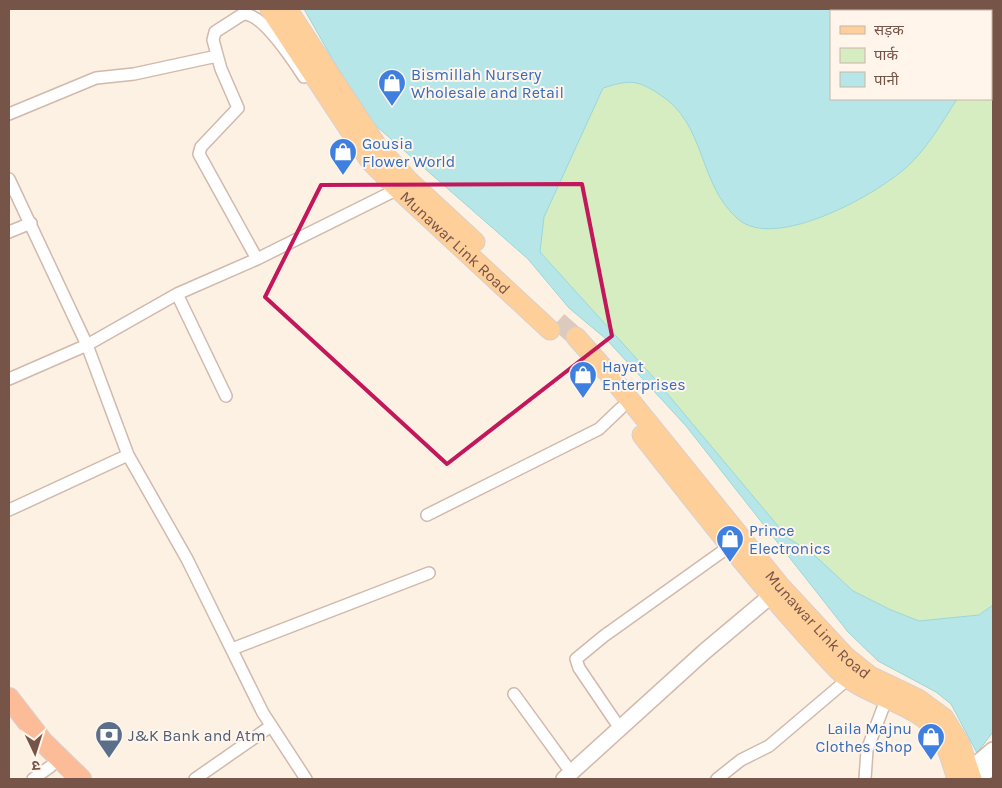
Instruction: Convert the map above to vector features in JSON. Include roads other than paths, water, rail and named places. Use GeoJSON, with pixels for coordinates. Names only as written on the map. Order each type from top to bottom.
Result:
{"type":"FeatureCollection","features":[{"type":"Feature","properties":{"kind":"highway"},"geometry":{"type":"LineString","coordinates":[[9,698],[43,742],[81,779]]}},
{"type":"Feature","properties":{"kind":"highway"},"geometry":{"type":"LineString","coordinates":[[9,716],[58,773]]}},
{"type":"Feature","properties":{"kind":"main road"},"geometry":{"type":"LineString","coordinates":[[270,9],[370,153]]}},
{"type":"Feature","properties":{"kind":"main road"},"geometry":{"type":"LineString","coordinates":[[287,9],[370,153]]}},
{"type":"Feature","properties":{"kind":"main road","name":"Munawar Link Road"},"geometry":{"type":"LineString","coordinates":[[370,153],[554,325]]}},
{"type":"Feature","properties":{"kind":"main road","name":"Munawar Link Road"},"geometry":{"type":"LineString","coordinates":[[572,341],[626,404],[848,679],[886,700],[908,709],[932,725],[967,778]]}},
{"type":"Feature","properties":{"kind":"main road","name":"Munawar Link Road"},"geometry":{"type":"LineString","coordinates":[[626,404],[730,546],[776,591],[870,676],[935,709],[953,730],[967,778]]}},
{"type":"Feature","properties":{"kind":"street"},"geometry":{"type":"LineString","coordinates":[[257,259],[199,154],[201,147],[238,108],[225,82],[217,56],[213,40],[215,32],[243,14],[250,15],[271,33],[358,154],[370,153]]}},
{"type":"Feature","properties":{"kind":"street"},"geometry":{"type":"LineString","coordinates":[[9,114],[96,78],[134,74],[217,56]]}},
{"type":"Feature","properties":{"kind":"street"},"geometry":{"type":"LineString","coordinates":[[9,179],[87,345],[128,455],[187,559],[271,726],[306,779]]}},
{"type":"Feature","properties":{"kind":"street"},"geometry":{"type":"LineString","coordinates":[[9,379],[87,345],[177,294],[257,259],[404,186]]}},
{"type":"Feature","properties":{"kind":"street"},"geometry":{"type":"LineString","coordinates":[[9,232],[31,223]]}},
{"type":"Feature","properties":{"kind":"street"},"geometry":{"type":"LineString","coordinates":[[177,294],[226,396]]}},
{"type":"Feature","properties":{"kind":"street"},"geometry":{"type":"LineString","coordinates":[[427,515],[599,429],[626,404]]}},
{"type":"Feature","properties":{"kind":"street"},"geometry":{"type":"LineString","coordinates":[[9,510],[128,455]]}},
{"type":"Feature","properties":{"kind":"street"},"geometry":{"type":"LineString","coordinates":[[619,727],[579,668],[576,659],[604,636],[730,546]]}},
{"type":"Feature","properties":{"kind":"street"},"geometry":{"type":"LineString","coordinates":[[232,648],[428,573]]}},
{"type":"Feature","properties":{"kind":"street"},"geometry":{"type":"LineString","coordinates":[[514,694],[567,775],[619,727],[776,591]]}},
{"type":"Feature","properties":{"kind":"street"},"geometry":{"type":"LineString","coordinates":[[717,779],[741,760],[769,746],[848,679]]}},
{"type":"Feature","properties":{"kind":"street"},"geometry":{"type":"LineString","coordinates":[[865,779],[867,750],[886,700]]}},
{"type":"Feature","properties":{"kind":"street"},"geometry":{"type":"LineString","coordinates":[[195,779],[271,726]]}},
{"type":"Feature","properties":{"kind":"street"},"geometry":{"type":"LineString","coordinates":[[967,778],[993,750]]}},
{"type":"Feature","properties":{"kind":"street"},"geometry":{"type":"LineString","coordinates":[[967,778],[993,766]]}},
{"type":"Feature","properties":{"kind":"street"},"geometry":{"type":"LineString","coordinates":[[33,779],[58,773]]}},
{"type":"Feature","properties":{"kind":"water"},"geometry":{"type":"Polygon","coordinates":[[[304,9],[993,9],[992,36],[992,10],[830,10],[830,100],[956,100],[924,148],[911,163],[896,175],[853,203],[801,224],[776,228],[755,227],[738,219],[725,205],[715,188],[686,121],[674,107],[659,94],[638,83],[619,83],[603,88],[544,217],[540,252],[655,379],[788,538],[812,553],[853,591],[891,610],[919,621],[979,615],[993,605],[993,732],[977,753],[951,704],[936,692],[878,661],[848,632],[686,426],[606,339],[569,308],[528,259],[375,125],[337,67],[304,9]]]}},
{"type":"Feature","properties":{"kind":"tunnel"},"geometry":{"type":"LineString","coordinates":[[558,321],[576,337]]}},
{"type":"Feature","properties":{"kind":"place","name":"Bismillah Nursery Wholesale and Retail"},"geometry":{"type":"Point","coordinates":[392,107]}},
{"type":"Feature","properties":{"kind":"place","name":"Gousia Flower World"},"geometry":{"type":"Point","coordinates":[343,176]}},
{"type":"Feature","properties":{"kind":"place","name":"Hayat Enterprises"},"geometry":{"type":"Point","coordinates":[583,399]}},
{"type":"Feature","properties":{"kind":"place","name":"Prince Electronics"},"geometry":{"type":"Point","coordinates":[730,563]}},
{"type":"Feature","properties":{"kind":"place","name":"J&K Bank and Atm"},"geometry":{"type":"Point","coordinates":[109,759]}},
{"type":"Feature","properties":{"kind":"place","name":"Laila Majnu Clothes Shop"},"geometry":{"type":"Point","coordinates":[931,761]}}]}
